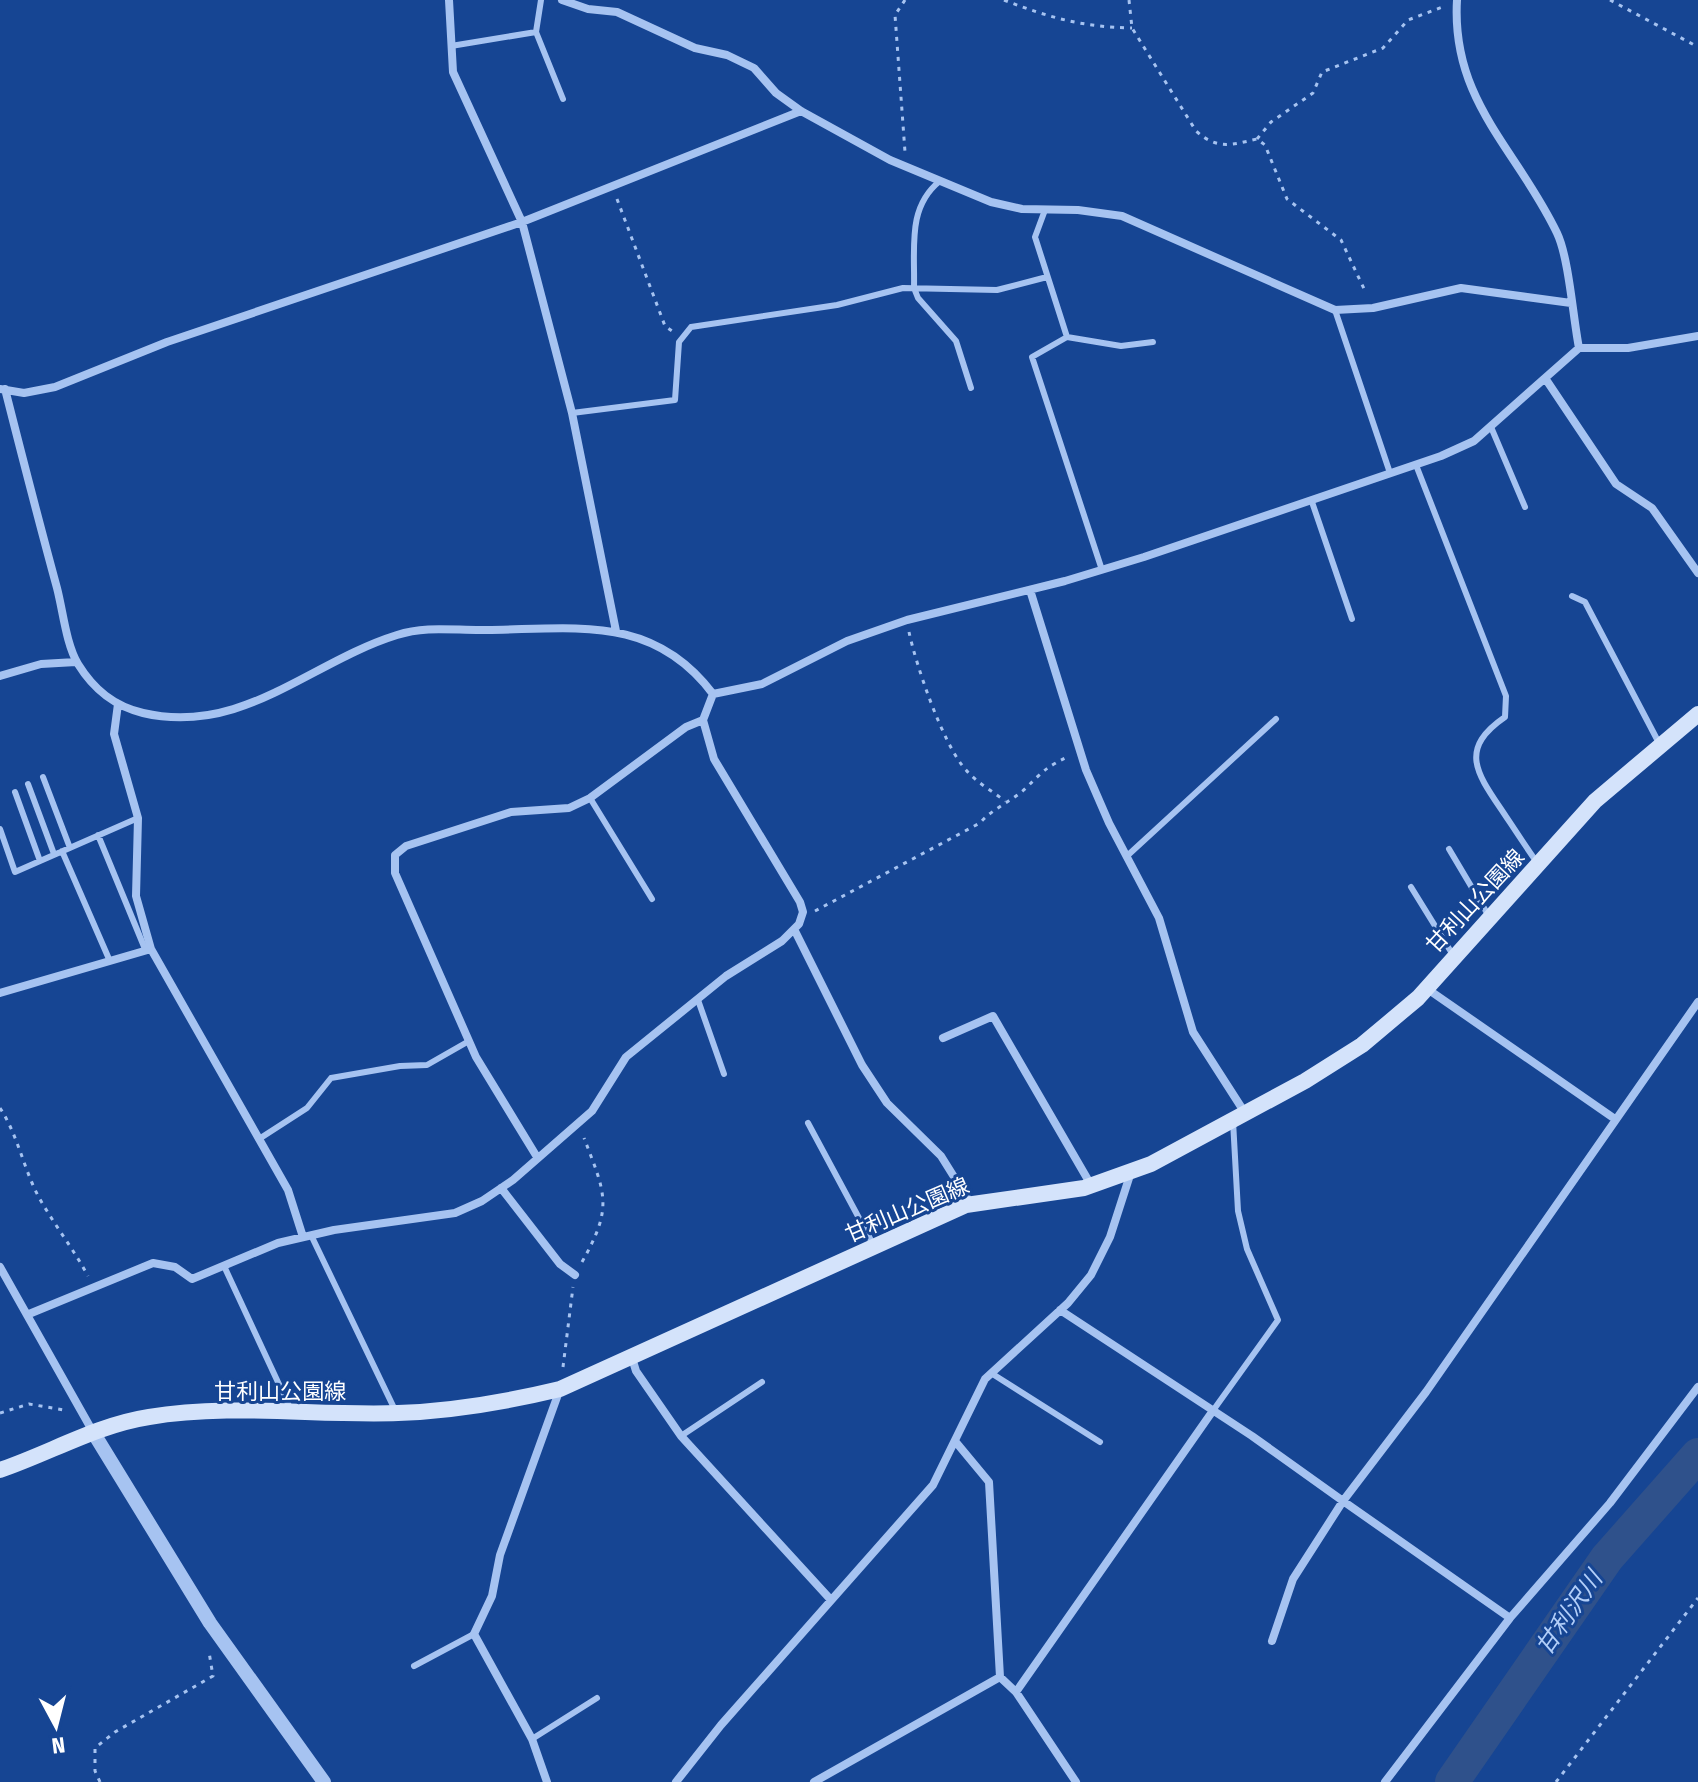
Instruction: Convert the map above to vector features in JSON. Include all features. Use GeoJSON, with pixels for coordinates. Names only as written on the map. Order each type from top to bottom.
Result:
{"type":"FeatureCollection","features":[{"type":"Feature","properties":{"kind":"main road","name":"甘利山公園線"},"geometry":{"type":"LineString","coordinates":[[0,1470],[93,1432],[152,1416],[292,1411],[396,1413],[498,1404],[560,1389],[971,1204],[1091,1186],[1131,1172],[1239,1116],[1362,1045],[1426,988],[1595,801],[1698,714]]}},
{"type":"Feature","properties":{"kind":"street"},"geometry":{"type":"LineString","coordinates":[[449,0],[453,72],[469,113],[522,222],[572,413],[616,631]]}},
{"type":"Feature","properties":{"kind":"street"},"geometry":{"type":"LineString","coordinates":[[562,0],[588,9],[617,12],[695,48],[727,55],[754,68],[776,93],[801,111],[903,166],[991,202],[1022,209],[1122,216],[1335,310],[1373,308],[1461,288],[1571,303]]}},
{"type":"Feature","properties":{"kind":"street"},"geometry":{"type":"LineString","coordinates":[[1457,1],[1460,58],[1468,85],[1558,235],[1579,348]]}},
{"type":"Feature","properties":{"kind":"street"},"geometry":{"type":"LineString","coordinates":[[713,694],[698,675],[663,646],[616,631],[429,628],[367,646],[278,694],[237,710],[198,718],[165,718],[108,700],[76,662],[2,389],[24,393],[55,387],[167,342],[522,222],[801,111]]}},
{"type":"Feature","properties":{"kind":"street"},"geometry":{"type":"LineString","coordinates":[[713,694],[762,684],[847,641],[907,620],[1102,570],[1416,465],[1474,441],[1579,348],[1628,348],[1698,336]]}},
{"type":"Feature","properties":{"kind":"street"},"geometry":{"type":"LineString","coordinates":[[1545,378],[1616,484],[1652,508],[1698,573]]}},
{"type":"Feature","properties":{"kind":"street"},"geometry":{"type":"LineString","coordinates":[[1030,590],[1079,750],[1109,823],[1159,918],[1193,1032],[1239,1116]]}},
{"type":"Feature","properties":{"kind":"street"},"geometry":{"type":"LineString","coordinates":[[0,676],[41,664],[76,662]]}},
{"type":"Feature","properties":{"kind":"street"},"geometry":{"type":"LineString","coordinates":[[29,1314],[153,1263],[175,1267],[192,1279],[278,1243],[455,1213],[501,1188],[578,1124],[592,1111],[626,1057],[794,929],[803,912],[714,759],[703,720],[713,694]]}},
{"type":"Feature","properties":{"kind":"street"},"geometry":{"type":"LineString","coordinates":[[118,704],[114,734],[138,818],[136,896],[148,949],[288,1190],[307,1236]]}},
{"type":"Feature","properties":{"kind":"street"},"geometry":{"type":"LineString","coordinates":[[537,1157],[469,1041],[395,873],[395,855],[406,846],[511,812],[569,808],[590,798],[686,727],[703,720]]}},
{"type":"Feature","properties":{"kind":"street"},"geometry":{"type":"LineString","coordinates":[[794,929],[862,1065],[887,1103],[941,1156],[971,1204]]}},
{"type":"Feature","properties":{"kind":"street"},"geometry":{"type":"LineString","coordinates":[[0,993],[148,949]]}},
{"type":"Feature","properties":{"kind":"street"},"geometry":{"type":"LineString","coordinates":[[1426,988],[1615,1119]]}},
{"type":"Feature","properties":{"kind":"street"},"geometry":{"type":"LineString","coordinates":[[1272,1641],[1293,1579],[1343,1501],[1426,1392],[1698,1002]]}},
{"type":"Feature","properties":{"kind":"street"},"geometry":{"type":"LineString","coordinates":[[943,1038],[993,1016],[1091,1186]]}},
{"type":"Feature","properties":{"kind":"street"},"geometry":{"type":"LineString","coordinates":[[676,1782],[721,1725],[933,1485],[991,1373],[1060,1310],[1091,1275],[1110,1237],[1131,1172]]}},
{"type":"Feature","properties":{"kind":"street"},"geometry":{"type":"LineString","coordinates":[[501,1188],[560,1264],[575,1275]]}},
{"type":"Feature","properties":{"kind":"street"},"geometry":{"type":"LineString","coordinates":[[0,1267],[93,1432],[210,1623],[324,1782]]}},
{"type":"Feature","properties":{"kind":"street"},"geometry":{"type":"LineString","coordinates":[[1060,1310],[1510,1618]]}},
{"type":"Feature","properties":{"kind":"street"},"geometry":{"type":"LineString","coordinates":[[632,1358],[636,1371],[681,1436],[831,1600]]}},
{"type":"Feature","properties":{"kind":"street"},"geometry":{"type":"LineString","coordinates":[[1385,1782],[1510,1618],[1628,1481],[1698,1387]]}},
{"type":"Feature","properties":{"kind":"street"},"geometry":{"type":"LineString","coordinates":[[547,1782],[532,1739],[474,1634],[492,1596],[500,1555],[560,1389]]}},
{"type":"Feature","properties":{"kind":"street"},"geometry":{"type":"LineString","coordinates":[[1016,1692],[1212,1412]]}},
{"type":"Feature","properties":{"kind":"street"},"geometry":{"type":"LineString","coordinates":[[955,1441],[989,1482],[1000,1677],[1016,1692],[1074,1779],[1064,1782]]}},
{"type":"Feature","properties":{"kind":"street"},"geometry":{"type":"LineString","coordinates":[[814,1782],[1000,1677]]}},
{"type":"Feature","properties":{"kind":"lane"},"geometry":{"type":"LineString","coordinates":[[541,0],[536,32],[563,99]]}},
{"type":"Feature","properties":{"kind":"lane"},"geometry":{"type":"LineString","coordinates":[[451,46],[536,32]]}},
{"type":"Feature","properties":{"kind":"lane"},"geometry":{"type":"LineString","coordinates":[[940,181],[924,193],[917,209],[914,288],[918,298],[956,341],[971,388]]}},
{"type":"Feature","properties":{"kind":"lane"},"geometry":{"type":"LineString","coordinates":[[1045,210],[1035,237],[1067,337]]}},
{"type":"Feature","properties":{"kind":"lane"},"geometry":{"type":"LineString","coordinates":[[572,413],[675,400],[682,338],[691,327],[837,305],[914,288],[997,290],[1047,277]]}},
{"type":"Feature","properties":{"kind":"lane"},"geometry":{"type":"LineString","coordinates":[[1335,310],[1390,473]]}},
{"type":"Feature","properties":{"kind":"lane"},"geometry":{"type":"LineString","coordinates":[[1102,570],[1032,357],[1067,337],[1121,346],[1153,342]]}},
{"type":"Feature","properties":{"kind":"lane"},"geometry":{"type":"LineString","coordinates":[[1491,427],[1525,507]]}},
{"type":"Feature","properties":{"kind":"lane"},"geometry":{"type":"LineString","coordinates":[[1416,465],[1506,696],[1505,717],[1486,731],[1476,751],[1477,775],[1539,865]]}},
{"type":"Feature","properties":{"kind":"lane"},"geometry":{"type":"LineString","coordinates":[[1312,502],[1352,619]]}},
{"type":"Feature","properties":{"kind":"lane"},"geometry":{"type":"LineString","coordinates":[[1572,596],[1585,602],[1660,745]]}},
{"type":"Feature","properties":{"kind":"lane"},"geometry":{"type":"LineString","coordinates":[[1127,856],[1276,719]]}},
{"type":"Feature","properties":{"kind":"lane"},"geometry":{"type":"LineString","coordinates":[[43,777],[70,848]]}},
{"type":"Feature","properties":{"kind":"lane"},"geometry":{"type":"LineString","coordinates":[[28,784],[109,959]]}},
{"type":"Feature","properties":{"kind":"lane"},"geometry":{"type":"LineString","coordinates":[[15,792],[40,861]]}},
{"type":"Feature","properties":{"kind":"lane"},"geometry":{"type":"LineString","coordinates":[[590,798],[652,899]]}},
{"type":"Feature","properties":{"kind":"lane"},"geometry":{"type":"LineString","coordinates":[[0,829],[15,872],[138,818]]}},
{"type":"Feature","properties":{"kind":"lane"},"geometry":{"type":"LineString","coordinates":[[98,835],[148,949]]}},
{"type":"Feature","properties":{"kind":"lane"},"geometry":{"type":"LineString","coordinates":[[1449,849],[1490,918]]}},
{"type":"Feature","properties":{"kind":"lane"},"geometry":{"type":"LineString","coordinates":[[1411,887],[1453,957]]}},
{"type":"Feature","properties":{"kind":"lane"},"geometry":{"type":"LineString","coordinates":[[698,1000],[724,1074]]}},
{"type":"Feature","properties":{"kind":"lane"},"geometry":{"type":"LineString","coordinates":[[259,1139],[307,1108],[331,1078],[400,1066],[427,1065],[469,1041]]}},
{"type":"Feature","properties":{"kind":"lane"},"geometry":{"type":"LineString","coordinates":[[1212,1412],[1278,1320],[1247,1249],[1238,1211],[1239,1116]]}},
{"type":"Feature","properties":{"kind":"lane"},"geometry":{"type":"LineString","coordinates":[[808,1123],[874,1246]]}},
{"type":"Feature","properties":{"kind":"lane"},"geometry":{"type":"LineString","coordinates":[[307,1236],[396,1413]]}},
{"type":"Feature","properties":{"kind":"lane"},"geometry":{"type":"LineString","coordinates":[[224,1266],[292,1411]]}},
{"type":"Feature","properties":{"kind":"lane"},"geometry":{"type":"LineString","coordinates":[[991,1373],[1100,1442]]}},
{"type":"Feature","properties":{"kind":"lane"},"geometry":{"type":"LineString","coordinates":[[681,1436],[762,1382]]}},
{"type":"Feature","properties":{"kind":"lane"},"geometry":{"type":"LineString","coordinates":[[414,1666],[474,1634]]}},
{"type":"Feature","properties":{"kind":"lane"},"geometry":{"type":"LineString","coordinates":[[532,1739],[597,1698]]}},
{"type":"Feature","properties":{"kind":"path"},"geometry":{"type":"LineString","coordinates":[[903,166],[906,143],[895,15],[905,0]]}},
{"type":"Feature","properties":{"kind":"path"},"geometry":{"type":"LineString","coordinates":[[1004,0],[1043,16],[1089,27],[1132,28]]}},
{"type":"Feature","properties":{"kind":"path"},"geometry":{"type":"LineString","coordinates":[[1129,0],[1132,28],[1196,131],[1208,142],[1221,147],[1257,139],[1271,122],[1313,93],[1322,72],[1383,48],[1408,20],[1457,1]]}},
{"type":"Feature","properties":{"kind":"path"},"geometry":{"type":"LineString","coordinates":[[1610,0],[1698,47]]}},
{"type":"Feature","properties":{"kind":"path"},"geometry":{"type":"LineString","coordinates":[[1257,139],[1265,145],[1287,199],[1341,240],[1373,308]]}},
{"type":"Feature","properties":{"kind":"path"},"geometry":{"type":"LineString","coordinates":[[612,186],[665,326],[682,338]]}},
{"type":"Feature","properties":{"kind":"path"},"geometry":{"type":"LineString","coordinates":[[907,620],[914,655],[952,749],[966,770],[1005,801]]}},
{"type":"Feature","properties":{"kind":"path"},"geometry":{"type":"LineString","coordinates":[[803,912],[817,911],[980,823],[1026,788],[1038,772],[1079,750]]}},
{"type":"Feature","properties":{"kind":"path"},"geometry":{"type":"LineString","coordinates":[[0,1108],[22,1148],[40,1199],[68,1238],[94,1287]]}},
{"type":"Feature","properties":{"kind":"path"},"geometry":{"type":"LineString","coordinates":[[560,1389],[575,1275],[601,1229],[604,1210],[603,1186],[578,1124]]}},
{"type":"Feature","properties":{"kind":"path"},"geometry":{"type":"LineString","coordinates":[[0,1413],[29,1404],[83,1413]]}},
{"type":"Feature","properties":{"kind":"path"},"geometry":{"type":"LineString","coordinates":[[1556,1782],[1698,1598]]}},
{"type":"Feature","properties":{"kind":"path"},"geometry":{"type":"LineString","coordinates":[[100,1782],[94,1761],[95,1748],[115,1732],[213,1676],[203,1631],[210,1623]]}},
{"type":"Feature","properties":{"kind":"waterway","name":"甘利沢川"},"geometry":{"type":"LineString","coordinates":[[1452,1782],[1607,1558],[1698,1455]]}}]}
